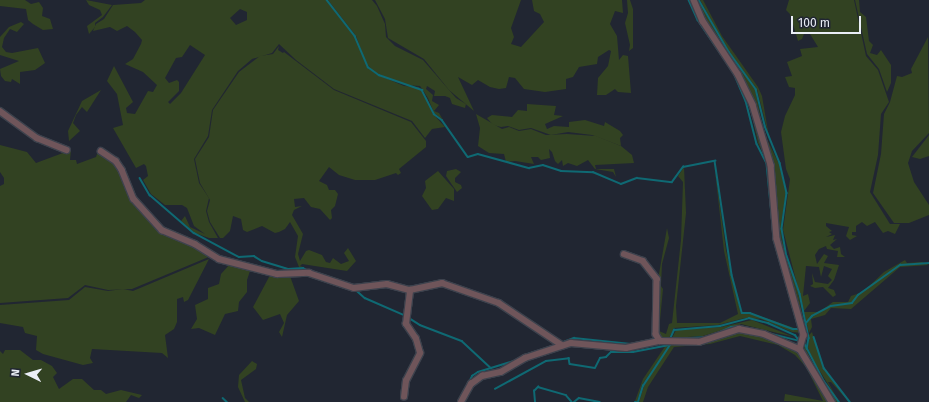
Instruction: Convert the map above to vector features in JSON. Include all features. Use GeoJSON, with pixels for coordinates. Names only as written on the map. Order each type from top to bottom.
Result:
{"type":"FeatureCollection","features":[{"type":"Feature","properties":{"kind":"street"},"geometry":{"type":"LineString","coordinates":[[694,0],[703,21],[738,74],[753,105],[771,165],[777,239],[804,335],[800,349]]}},
{"type":"Feature","properties":{"kind":"street"},"geometry":{"type":"LineString","coordinates":[[0,111],[37,138],[67,150]]}},
{"type":"Feature","properties":{"kind":"street"},"geometry":{"type":"LineString","coordinates":[[101,151],[116,161],[134,199],[162,230],[195,244],[219,260],[277,274],[309,273],[354,288],[387,284],[410,290],[442,283],[487,298],[521,317],[562,346]]}},
{"type":"Feature","properties":{"kind":"street"},"geometry":{"type":"LineString","coordinates":[[624,254],[643,261],[657,279],[656,334],[660,342]]}},
{"type":"Feature","properties":{"kind":"street"},"geometry":{"type":"LineString","coordinates":[[404,397],[406,381],[420,353],[416,339],[406,324],[410,290]]}},
{"type":"Feature","properties":{"kind":"street"},"geometry":{"type":"LineString","coordinates":[[461,402],[471,384],[482,376],[501,372],[525,358],[562,346],[584,342],[626,348],[660,342],[699,342],[739,329],[764,334],[800,349],[832,402]]}},
{"type":"Feature","properties":{"kind":"green space"},"geometry":{"type":"Polygon","coordinates":[[[0,0],[25,0],[31,4],[39,2],[43,8],[42,16],[50,19],[53,29],[43,30],[28,20],[26,9],[0,6],[0,0]]]}},
{"type":"Feature","properties":{"kind":"green space"},"geometry":{"type":"Polygon","coordinates":[[[86,0],[112,5],[103,17],[95,23],[95,27],[89,34],[87,26],[102,15],[100,10],[89,5],[86,0]]]}},
{"type":"Feature","properties":{"kind":"green space"},"geometry":{"type":"Polygon","coordinates":[[[145,0],[327,0],[355,37],[368,67],[376,74],[404,86],[419,87],[427,98],[433,114],[445,127],[432,129],[425,138],[412,121],[334,89],[296,60],[279,44],[272,53],[252,59],[238,71],[212,110],[208,136],[194,159],[199,183],[209,198],[206,211],[209,222],[218,238],[209,238],[195,233],[181,221],[185,216],[190,227],[205,234],[194,226],[187,208],[182,205],[165,205],[151,194],[143,180],[148,176],[146,166],[144,164],[136,168],[113,128],[123,125],[117,94],[107,81],[114,66],[133,102],[126,108],[127,113],[135,114],[148,91],[153,92],[157,85],[143,72],[125,64],[133,59],[141,44],[142,40],[135,32],[127,26],[117,31],[110,27],[93,31],[96,24],[104,19],[113,5],[141,3],[145,0]],[[240,9],[230,18],[236,25],[247,20],[247,12],[240,9]],[[190,45],[182,57],[176,58],[165,78],[169,83],[177,80],[179,82],[179,91],[168,102],[170,104],[181,93],[205,55],[190,45]]]}},
{"type":"Feature","properties":{"kind":"green space"},"geometry":{"type":"Polygon","coordinates":[[[328,0],[372,0],[377,6],[385,24],[386,37],[395,46],[423,60],[456,98],[466,104],[465,108],[452,104],[450,98],[445,96],[434,96],[435,91],[427,86],[426,89],[433,95],[432,101],[439,105],[434,111],[439,113],[443,120],[434,113],[428,98],[420,86],[405,85],[374,72],[366,63],[356,36],[328,0]]]}},
{"type":"Feature","properties":{"kind":"green space"},"geometry":{"type":"Polygon","coordinates":[[[375,0],[521,0],[511,28],[514,37],[511,44],[521,47],[544,22],[540,14],[534,11],[532,0],[622,0],[623,13],[615,11],[610,24],[617,36],[619,60],[623,55],[628,56],[631,93],[618,92],[615,89],[606,95],[597,95],[598,78],[608,66],[611,51],[609,50],[598,57],[597,64],[579,67],[573,77],[566,79],[566,89],[545,92],[524,89],[515,78],[509,77],[506,88],[499,89],[490,87],[478,80],[472,85],[458,77],[474,111],[449,90],[424,59],[388,38],[385,19],[375,0]]]}},
{"type":"Feature","properties":{"kind":"green space"},"geometry":{"type":"Polygon","coordinates":[[[627,0],[630,0],[633,9],[633,48],[629,51],[630,45],[625,23],[628,13],[627,0]]]}},
{"type":"Feature","properties":{"kind":"green space"},"geometry":{"type":"Polygon","coordinates":[[[690,0],[733,68],[750,101],[768,159],[771,196],[768,164],[758,143],[750,108],[734,73],[701,23],[690,0]]]}},
{"type":"Feature","properties":{"kind":"green space"},"geometry":{"type":"Polygon","coordinates":[[[695,0],[698,0],[728,53],[755,89],[764,133],[779,164],[786,193],[781,224],[782,240],[798,292],[806,335],[805,345],[811,360],[838,402],[834,402],[803,352],[803,329],[778,239],[773,173],[754,105],[695,0]]]}},
{"type":"Feature","properties":{"kind":"green space"},"geometry":{"type":"Polygon","coordinates":[[[700,0],[703,0],[722,36],[758,87],[762,96],[769,137],[757,89],[729,52],[700,0]]]}},
{"type":"Feature","properties":{"kind":"green space"},"geometry":{"type":"Polygon","coordinates":[[[789,0],[854,0],[866,56],[878,70],[889,102],[881,114],[878,155],[870,192],[890,224],[900,224],[895,234],[888,231],[883,233],[875,222],[867,226],[862,222],[856,226],[856,232],[852,232],[852,235],[857,236],[850,240],[846,236],[849,227],[826,223],[826,226],[832,231],[829,232],[832,234],[826,237],[835,235],[833,240],[837,239],[830,245],[834,249],[840,247],[841,254],[845,257],[837,257],[838,251],[827,249],[826,246],[819,249],[815,255],[817,264],[824,254],[828,256],[824,263],[839,265],[834,280],[828,288],[834,290],[836,295],[833,297],[823,287],[815,288],[810,286],[813,284],[812,273],[815,282],[828,284],[832,280],[828,276],[832,269],[824,266],[821,277],[819,267],[806,266],[803,296],[808,294],[810,303],[804,311],[783,230],[790,179],[786,169],[781,132],[785,116],[795,95],[795,88],[789,87],[785,77],[792,76],[787,62],[802,56],[800,49],[818,47],[810,34],[804,34],[802,39],[798,41],[790,14],[786,10],[789,0]]]}},
{"type":"Feature","properties":{"kind":"green space"},"geometry":{"type":"Polygon","coordinates":[[[855,0],[859,0],[860,12],[866,17],[869,41],[873,45],[870,53],[877,55],[881,50],[891,65],[891,83],[887,92],[879,69],[867,54],[855,0]]]}},
{"type":"Feature","properties":{"kind":"green space"},"geometry":{"type":"Polygon","coordinates":[[[21,22],[24,24],[17,32],[10,29],[4,38],[2,47],[6,52],[12,53],[38,48],[45,63],[35,70],[20,72],[20,84],[12,79],[11,82],[5,81],[1,76],[0,69],[19,61],[0,55],[0,37],[9,27],[21,22]]]}},
{"type":"Feature","properties":{"kind":"green space"},"geometry":{"type":"Polygon","coordinates":[[[928,37],[929,133],[912,151],[908,163],[914,182],[929,205],[929,215],[909,223],[894,223],[873,193],[881,154],[884,114],[890,102],[897,76],[902,77],[912,73],[911,69],[928,37]]]}},
{"type":"Feature","properties":{"kind":"green space"},"geometry":{"type":"Polygon","coordinates":[[[279,46],[278,50],[283,53],[284,52],[334,90],[411,122],[426,141],[426,147],[399,169],[401,173],[398,175],[396,173],[375,180],[355,180],[339,175],[329,167],[319,181],[327,185],[329,190],[335,190],[338,194],[335,206],[331,210],[332,218],[330,220],[320,209],[311,207],[304,198],[294,199],[295,207],[302,206],[294,210],[292,215],[303,234],[298,254],[300,261],[306,251],[309,250],[322,255],[326,262],[330,263],[333,258],[341,264],[349,261],[344,253],[348,248],[356,261],[347,271],[302,264],[300,266],[303,267],[299,267],[295,257],[298,236],[290,222],[285,229],[275,233],[262,226],[247,232],[243,230],[241,219],[233,216],[230,231],[223,238],[220,238],[210,222],[207,211],[210,200],[200,183],[195,159],[209,137],[213,110],[239,72],[260,56],[273,54],[279,46]]]}},
{"type":"Feature","properties":{"kind":"green space"},"geometry":{"type":"Polygon","coordinates":[[[101,90],[87,112],[82,107],[76,115],[73,123],[80,131],[69,141],[68,131],[82,101],[101,90]]]}},
{"type":"Feature","properties":{"kind":"green space"},"geometry":{"type":"Polygon","coordinates":[[[527,104],[556,106],[554,115],[563,116],[545,124],[547,129],[554,126],[569,127],[569,122],[585,120],[604,126],[605,122],[620,131],[623,135],[620,138],[621,146],[592,135],[568,132],[551,135],[531,128],[519,130],[508,126],[501,127],[493,125],[487,118],[492,115],[512,117],[518,110],[527,111],[527,104]]]}},
{"type":"Feature","properties":{"kind":"green space"},"geometry":{"type":"Polygon","coordinates":[[[476,114],[502,129],[509,127],[519,131],[531,129],[546,135],[567,134],[596,136],[621,146],[632,155],[634,163],[595,165],[596,169],[614,169],[616,177],[613,172],[595,169],[588,160],[577,166],[568,163],[563,166],[562,160],[558,164],[549,149],[550,158],[541,160],[538,157],[531,157],[534,164],[515,161],[506,162],[504,154],[489,153],[478,146],[480,128],[476,114]]]}},
{"type":"Feature","properties":{"kind":"green space"},"geometry":{"type":"Polygon","coordinates":[[[929,135],[929,156],[920,159],[912,157],[929,135]]]}},
{"type":"Feature","properties":{"kind":"green space"},"geometry":{"type":"Polygon","coordinates":[[[0,145],[27,152],[36,163],[71,150],[70,160],[76,160],[77,164],[96,157],[98,151],[101,152],[115,161],[129,190],[158,228],[211,256],[132,289],[108,290],[85,285],[68,298],[0,303],[0,186],[4,184],[4,178],[0,172],[0,145]]]}},
{"type":"Feature","properties":{"kind":"green space"},"geometry":{"type":"Polygon","coordinates":[[[714,162],[726,250],[741,314],[751,313],[800,330],[776,240],[773,216],[802,333],[792,332],[761,319],[745,318],[718,325],[674,328],[669,338],[660,337],[657,333],[659,274],[667,228],[669,238],[662,264],[661,286],[663,289],[659,331],[666,334],[669,324],[672,323],[681,240],[683,182],[678,176],[684,167],[686,213],[676,306],[677,323],[720,323],[738,314],[724,251],[714,162]]]}},
{"type":"Feature","properties":{"kind":"green space"},"geometry":{"type":"Polygon","coordinates":[[[456,169],[461,172],[455,178],[455,182],[461,185],[462,188],[457,192],[446,176],[447,171],[456,169]]]}},
{"type":"Feature","properties":{"kind":"green space"},"geometry":{"type":"Polygon","coordinates":[[[438,171],[454,189],[454,201],[446,198],[438,209],[432,210],[422,196],[426,188],[425,181],[438,171]]]}},
{"type":"Feature","properties":{"kind":"green space"},"geometry":{"type":"Polygon","coordinates":[[[209,259],[188,300],[184,302],[183,297],[177,299],[177,322],[174,329],[165,335],[168,358],[162,353],[92,349],[90,358],[93,363],[83,365],[43,354],[36,350],[37,336],[25,333],[23,327],[0,323],[0,305],[69,300],[85,287],[108,291],[123,289],[133,291],[209,259]]]}},
{"type":"Feature","properties":{"kind":"green space"},"geometry":{"type":"Polygon","coordinates":[[[905,260],[907,263],[922,262],[929,265],[900,267],[851,309],[831,308],[825,315],[811,319],[812,327],[809,333],[804,312],[819,312],[833,302],[848,302],[851,296],[863,292],[884,272],[905,260]]]}},
{"type":"Feature","properties":{"kind":"green space"},"geometry":{"type":"Polygon","coordinates":[[[230,264],[251,268],[247,280],[247,292],[239,302],[238,311],[225,314],[215,335],[199,328],[191,329],[197,319],[195,305],[208,299],[208,288],[219,284],[221,274],[230,264]]]}},
{"type":"Feature","properties":{"kind":"green space"},"geometry":{"type":"Polygon","coordinates":[[[290,276],[299,301],[287,315],[282,337],[279,332],[284,323],[280,314],[263,320],[253,307],[269,277],[290,276]]]}},
{"type":"Feature","properties":{"kind":"green space"},"geometry":{"type":"Polygon","coordinates":[[[752,320],[794,337],[741,324],[703,336],[672,338],[676,330],[721,327],[752,320]]]}},
{"type":"Feature","properties":{"kind":"green space"},"geometry":{"type":"Polygon","coordinates":[[[740,331],[763,335],[797,350],[829,402],[784,401],[785,394],[823,401],[806,367],[795,355],[778,345],[740,336],[710,344],[674,347],[648,387],[643,402],[639,402],[644,386],[671,343],[704,343],[740,331]]]}},
{"type":"Feature","properties":{"kind":"green space"},"geometry":{"type":"Polygon","coordinates":[[[812,332],[823,368],[849,402],[831,382],[828,382],[839,402],[813,360],[808,348],[809,335],[812,332]]]}},
{"type":"Feature","properties":{"kind":"green space"},"geometry":{"type":"Polygon","coordinates":[[[666,345],[669,346],[642,385],[637,402],[635,401],[643,379],[666,345]]]}},
{"type":"Feature","properties":{"kind":"green space"},"geometry":{"type":"Polygon","coordinates":[[[5,350],[20,350],[33,360],[41,360],[52,366],[57,373],[53,377],[59,389],[73,379],[82,379],[94,390],[101,390],[106,394],[121,390],[142,395],[139,398],[131,395],[126,402],[0,402],[0,351],[3,354],[5,350]]]}},
{"type":"Feature","properties":{"kind":"green space"},"geometry":{"type":"Polygon","coordinates":[[[252,361],[257,364],[256,369],[241,380],[245,398],[249,402],[245,402],[238,387],[239,375],[252,361]]]}},
{"type":"Feature","properties":{"kind":"waterway"},"geometry":{"type":"LineString","coordinates":[[327,0],[355,36],[368,67],[379,75],[422,90],[434,114],[442,120],[468,157],[478,154],[529,168],[543,165],[561,171],[593,172],[621,184],[637,178],[672,182],[683,167],[715,161],[732,275],[742,313],[750,313],[793,329],[799,329],[799,326]]}},
{"type":"Feature","properties":{"kind":"waterway"},"geometry":{"type":"LineString","coordinates":[[689,0],[698,20],[734,73],[746,101],[757,144],[767,164],[774,236]]}},
{"type":"Feature","properties":{"kind":"waterway"},"geometry":{"type":"LineString","coordinates":[[699,0],[729,52],[756,89],[765,126],[780,163],[787,193],[782,229],[787,256],[800,294],[809,338],[807,349]]}},
{"type":"Feature","properties":{"kind":"waterway"},"geometry":{"type":"LineString","coordinates":[[140,178],[150,195],[194,233],[239,257],[254,256],[262,261],[288,269],[303,268],[309,271]]}},
{"type":"Feature","properties":{"kind":"waterway"},"geometry":{"type":"LineString","coordinates":[[806,323],[812,316],[831,306],[852,303],[858,295],[900,265],[929,263]]}},
{"type":"Feature","properties":{"kind":"waterway"},"geometry":{"type":"LineString","coordinates":[[356,290],[365,298],[404,315]]}},
{"type":"Feature","properties":{"kind":"waterway"},"geometry":{"type":"LineString","coordinates":[[409,318],[420,325],[462,341],[491,368]]}},
{"type":"Feature","properties":{"kind":"waterway"},"geometry":{"type":"LineString","coordinates":[[670,339],[674,330],[720,326],[749,318],[768,323],[795,335],[799,340]]}},
{"type":"Feature","properties":{"kind":"waterway"},"geometry":{"type":"LineString","coordinates":[[720,332],[731,327],[740,326],[800,341]]}},
{"type":"Feature","properties":{"kind":"waterway"},"geometry":{"type":"LineString","coordinates":[[671,339],[705,337]]}},
{"type":"Feature","properties":{"kind":"waterway"},"geometry":{"type":"LineString","coordinates":[[814,337],[824,368],[850,402]]}},
{"type":"Feature","properties":{"kind":"waterway"},"geometry":{"type":"LineString","coordinates":[[561,343],[574,338],[631,344]]}},
{"type":"Feature","properties":{"kind":"waterway"},"geometry":{"type":"LineString","coordinates":[[805,344],[824,381],[839,402]]}},
{"type":"Feature","properties":{"kind":"waterway"},"geometry":{"type":"LineString","coordinates":[[495,389],[546,361],[569,358],[570,364],[595,368],[600,358],[606,357],[611,352],[633,352],[670,345]]}},
{"type":"Feature","properties":{"kind":"waterway"},"geometry":{"type":"LineString","coordinates":[[638,402],[643,386],[670,345]]}},
{"type":"Feature","properties":{"kind":"waterway"},"geometry":{"type":"LineString","coordinates":[[528,354],[541,350]]}},
{"type":"Feature","properties":{"kind":"waterway"},"geometry":{"type":"LineString","coordinates":[[464,392],[472,376],[478,372],[517,360]]}},
{"type":"Feature","properties":{"kind":"waterway"},"geometry":{"type":"LineString","coordinates":[[535,402],[534,391],[538,387],[566,395],[572,402]]}},
{"type":"Feature","properties":{"kind":"waterway"},"geometry":{"type":"LineString","coordinates":[[223,398],[227,402]]}},
{"type":"Feature","properties":{"kind":"waterway"},"geometry":{"type":"LineString","coordinates":[[574,402],[579,398],[600,402]]}}]}
